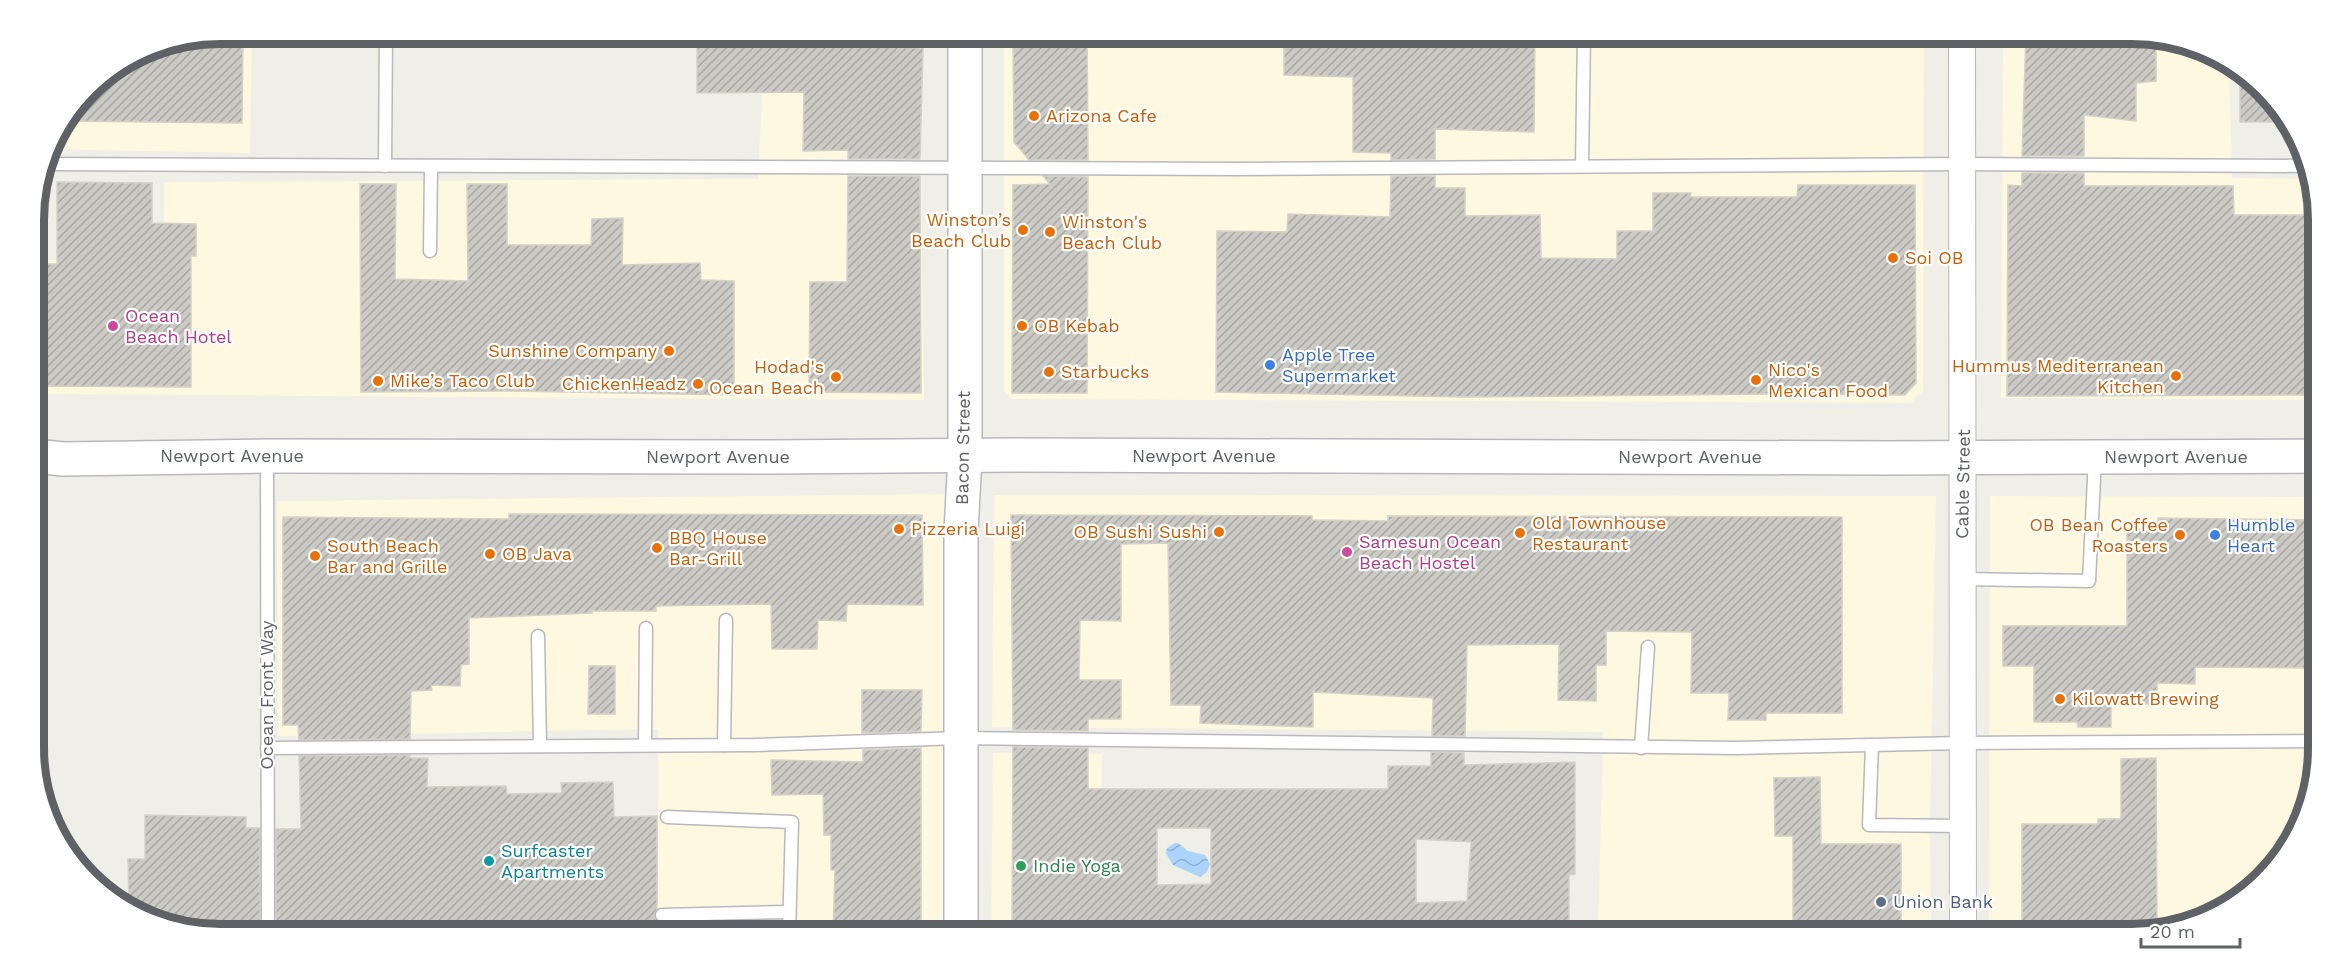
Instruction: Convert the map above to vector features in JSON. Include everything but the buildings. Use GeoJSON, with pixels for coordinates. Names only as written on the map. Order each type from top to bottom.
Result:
{"type":"FeatureCollection","features":[{"type":"Feature","properties":{"kind":"street","name":"Bacon Street"},"geometry":{"type":"LineString","coordinates":[[961,924],[961,532],[965,456],[965,44]]}},
{"type":"Feature","properties":{"kind":"street","name":"Cable Street"},"geometry":{"type":"LineString","coordinates":[[1962,44],[1963,924]]}},
{"type":"Feature","properties":{"kind":"street","name":"Newport Avenue"},"geometry":{"type":"LineString","coordinates":[[44,457],[63,459],[267,456],[2308,456]]}},
{"type":"Feature","properties":{"kind":"lane"},"geometry":{"type":"LineString","coordinates":[[385,166],[386,44]]}},
{"type":"Feature","properties":{"kind":"lane"},"geometry":{"type":"LineString","coordinates":[[1582,166],[1584,44]]}},
{"type":"Feature","properties":{"kind":"lane"},"geometry":{"type":"LineString","coordinates":[[53,164],[1237,169],[1964,164],[2298,166]]}},
{"type":"Feature","properties":{"kind":"lane"},"geometry":{"type":"LineString","coordinates":[[430,167],[430,251]]}},
{"type":"Feature","properties":{"kind":"lane","name":"Ocean Front Way"},"geometry":{"type":"LineString","coordinates":[[267,456],[268,924]]}},
{"type":"Feature","properties":{"kind":"lane"},"geometry":{"type":"LineString","coordinates":[[1962,579],[2089,581],[2095,457]]}},
{"type":"Feature","properties":{"kind":"lane"},"geometry":{"type":"LineString","coordinates":[[724,745],[726,620]]}},
{"type":"Feature","properties":{"kind":"lane"},"geometry":{"type":"LineString","coordinates":[[645,745],[646,628]]}},
{"type":"Feature","properties":{"kind":"lane"},"geometry":{"type":"LineString","coordinates":[[538,636],[540,746]]}},
{"type":"Feature","properties":{"kind":"lane"},"geometry":{"type":"LineString","coordinates":[[1641,748],[1648,647]]}},
{"type":"Feature","properties":{"kind":"lane"},"geometry":{"type":"LineString","coordinates":[[267,748],[724,745],[961,738],[1641,748],[2308,741]]}},
{"type":"Feature","properties":{"kind":"lane"},"geometry":{"type":"LineString","coordinates":[[1872,745],[1869,825],[1962,826]]}},
{"type":"Feature","properties":{"kind":"lane"},"geometry":{"type":"LineString","coordinates":[[667,817],[792,822],[789,924]]}},
{"type":"Feature","properties":{"kind":"lane"},"geometry":{"type":"LineString","coordinates":[[662,915],[788,912]]}},
{"type":"Feature","properties":{"kind":"shaded area"},"geometry":{"type":"Polygon","coordinates":[[[252,44],[250,153],[58,149],[80,112],[95,95],[132,67],[152,57],[185,47],[252,44]]]}},
{"type":"Feature","properties":{"kind":"shaded area"},"geometry":{"type":"Polygon","coordinates":[[[764,44],[919,44],[924,400],[44,394],[44,260],[164,260],[164,182],[758,179],[764,44]]]}},
{"type":"Feature","properties":{"kind":"shaded area"},"geometry":{"type":"Polygon","coordinates":[[[1004,44],[1924,44],[1923,391],[1911,403],[1012,399],[1004,391],[1004,44]]]}},
{"type":"Feature","properties":{"kind":"shaded area"},"geometry":{"type":"Polygon","coordinates":[[[2003,44],[2154,45],[2188,53],[2229,73],[2232,178],[2302,179],[2308,220],[2308,400],[2001,398],[2003,44]]]}},
{"type":"Feature","properties":{"kind":"shaded area"},"geometry":{"type":"Polygon","coordinates":[[[945,494],[944,924],[658,924],[658,729],[278,736],[277,501],[945,494]]]}},
{"type":"Feature","properties":{"kind":"shaded area"},"geometry":{"type":"Polygon","coordinates":[[[994,495],[1936,496],[1930,823],[1931,924],[1598,924],[1603,732],[992,727],[994,495]]]}},
{"type":"Feature","properties":{"kind":"shaded area"},"geometry":{"type":"Polygon","coordinates":[[[1990,496],[2308,497],[2308,748],[2306,771],[2298,805],[2278,846],[2264,864],[2239,888],[2209,906],[2166,921],[2143,924],[1989,924],[1990,496]]]}},
{"type":"Feature","properties":{"kind":"shaded area"},"geometry":{"type":"Polygon","coordinates":[[[993,753],[1102,754],[1099,924],[991,924],[993,753]]]}},
{"type":"Feature","properties":{"kind":"water"},"geometry":{"type":"Polygon","coordinates":[[[1175,843],[1188,851],[1205,855],[1210,864],[1207,872],[1200,877],[1173,865],[1166,854],[1167,848],[1175,843]]]}},
{"type":"Feature","properties":{"kind":"place","name":"Arizona Cafe"},"geometry":{"type":"Point","coordinates":[1034,116]}},
{"type":"Feature","properties":{"kind":"place","name":"Winston’s Beach Club"},"geometry":{"type":"Point","coordinates":[1023,230]}},
{"type":"Feature","properties":{"kind":"place","name":"Winston's Beach Club"},"geometry":{"type":"Point","coordinates":[1050,232]}},
{"type":"Feature","properties":{"kind":"place","name":"Soi OB"},"geometry":{"type":"Point","coordinates":[1893,258]}},
{"type":"Feature","properties":{"kind":"place","name":"Ocean Beach Hotel"},"geometry":{"type":"Point","coordinates":[113,326]}},
{"type":"Feature","properties":{"kind":"place","name":"OB Kebab"},"geometry":{"type":"Point","coordinates":[1022,326]}},
{"type":"Feature","properties":{"kind":"place","name":"Sunshine Company"},"geometry":{"type":"Point","coordinates":[669,351]}},
{"type":"Feature","properties":{"kind":"place","name":"Apple Tree Supermarket"},"geometry":{"type":"Point","coordinates":[1270,365]}},
{"type":"Feature","properties":{"kind":"place","name":"Starbucks"},"geometry":{"type":"Point","coordinates":[1049,372]}},
{"type":"Feature","properties":{"kind":"place","name":"Hummus Mediterranean Kitchen"},"geometry":{"type":"Point","coordinates":[2176,376]}},
{"type":"Feature","properties":{"kind":"place","name":"Hodad's Ocean Beach"},"geometry":{"type":"Point","coordinates":[836,377]}},
{"type":"Feature","properties":{"kind":"place","name":"Nico's Mexican Food"},"geometry":{"type":"Point","coordinates":[1756,380]}},
{"type":"Feature","properties":{"kind":"place","name":"Mike’s Taco Club"},"geometry":{"type":"Point","coordinates":[378,381]}},
{"type":"Feature","properties":{"kind":"place","name":"ChickenHeadz"},"geometry":{"type":"Point","coordinates":[698,384]}},
{"type":"Feature","properties":{"kind":"place","name":"Pizzeria Luigi"},"geometry":{"type":"Point","coordinates":[899,529]}},
{"type":"Feature","properties":{"kind":"place","name":"OB Sushi Sushi"},"geometry":{"type":"Point","coordinates":[1219,532]}},
{"type":"Feature","properties":{"kind":"place","name":"Old Townhouse Restaurant"},"geometry":{"type":"Point","coordinates":[1520,533]}},
{"type":"Feature","properties":{"kind":"place","name":"OB Bean Coffee Roasters"},"geometry":{"type":"Point","coordinates":[2180,535]}},
{"type":"Feature","properties":{"kind":"place","name":"Humble Heart"},"geometry":{"type":"Point","coordinates":[2215,535]}},
{"type":"Feature","properties":{"kind":"place","name":"BBQ House Bar-Grill"},"geometry":{"type":"Point","coordinates":[657,548]}},
{"type":"Feature","properties":{"kind":"place","name":"Samesun Ocean Beach Hostel"},"geometry":{"type":"Point","coordinates":[1347,552]}},
{"type":"Feature","properties":{"kind":"place","name":"OB Java"},"geometry":{"type":"Point","coordinates":[490,554]}},
{"type":"Feature","properties":{"kind":"place","name":"South Beach Bar and Grille"},"geometry":{"type":"Point","coordinates":[315,556]}},
{"type":"Feature","properties":{"kind":"place","name":"Kilowatt Brewing"},"geometry":{"type":"Point","coordinates":[2060,699]}},
{"type":"Feature","properties":{"kind":"place","name":"Surfcaster Apartments"},"geometry":{"type":"Point","coordinates":[489,861]}},
{"type":"Feature","properties":{"kind":"place","name":"Indie Yoga"},"geometry":{"type":"Point","coordinates":[1021,866]}},
{"type":"Feature","properties":{"kind":"place","name":"Union Bank"},"geometry":{"type":"Point","coordinates":[1881,902]}}]}
